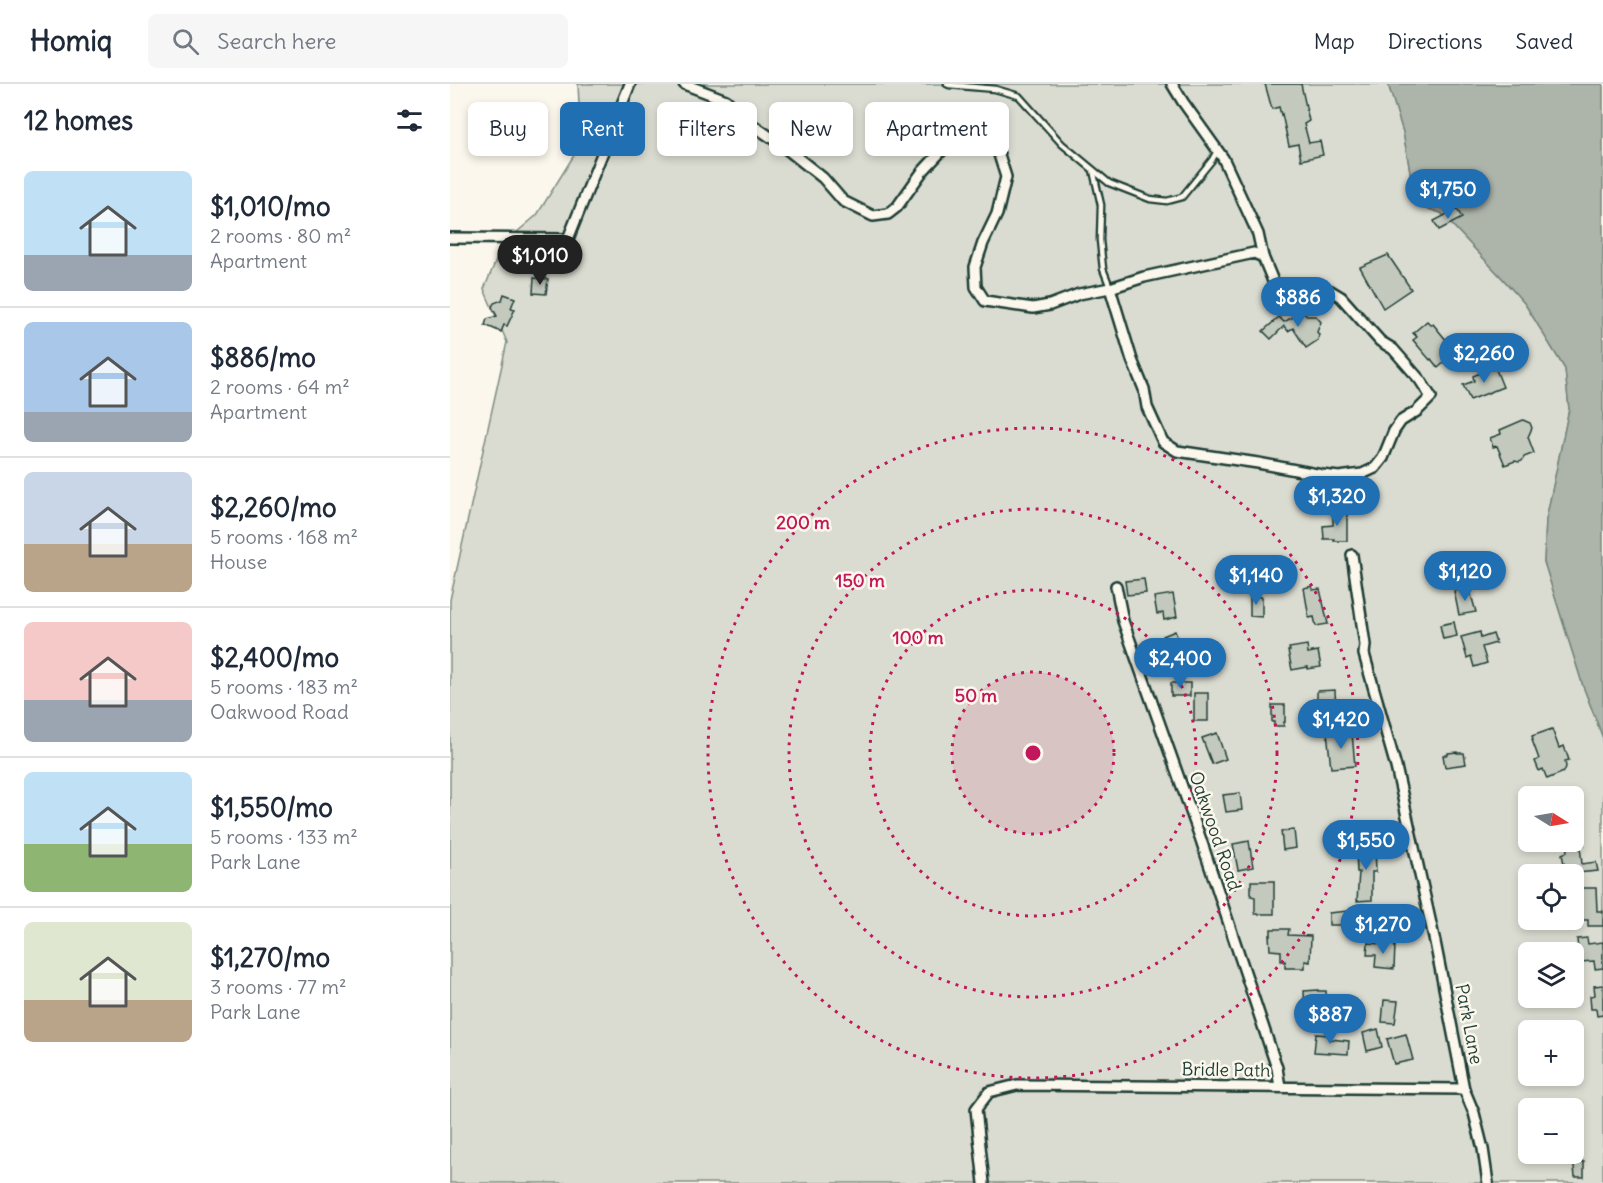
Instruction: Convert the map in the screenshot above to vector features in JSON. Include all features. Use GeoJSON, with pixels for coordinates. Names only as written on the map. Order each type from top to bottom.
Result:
{"type":"FeatureCollection","features":[{"type":"Feature","properties":{"kind":"street"},"geometry":{"type":"LineString","coordinates":[[450,237],[568,239],[630,84]]}},
{"type":"Feature","properties":{"kind":"street"},"geometry":{"type":"LineString","coordinates":[[684,84],[726,100],[747,121],[779,142],[823,178],[843,201],[873,216],[888,214],[897,207],[922,172],[950,142],[971,138],[996,145],[1006,177],[997,214],[983,243],[975,267],[976,287],[985,301],[1033,308],[1050,305],[1079,294],[1110,288],[1144,276],[1254,253],[1263,257]]}},
{"type":"Feature","properties":{"kind":"street"},"geometry":{"type":"LineString","coordinates":[[1110,288],[1132,360],[1144,389],[1147,407],[1162,442],[1177,451],[1330,476],[1362,474],[1375,468],[1383,459],[1394,431],[1401,421],[1417,411],[1431,397],[1420,380],[1393,349],[1380,341],[1341,297],[1331,291],[1314,289],[1303,297],[1284,294],[1275,286],[1263,257],[1258,234],[1222,158],[1172,84]]}},
{"type":"Feature","properties":{"kind":"street","name":"Park Lane"},"geometry":{"type":"LineString","coordinates":[[1352,555],[1365,645],[1364,654],[1396,767],[1435,942],[1464,1089],[1474,1113],[1488,1183]]}},
{"type":"Feature","properties":{"kind":"street","name":"Oakwood Road"},"geometry":{"type":"LineString","coordinates":[[1116,586],[1123,621],[1204,848],[1277,1068],[1280,1087]]}},
{"type":"Feature","properties":{"kind":"street","name":"Bridle Path"},"geometry":{"type":"LineString","coordinates":[[984,1183],[976,1109],[989,1092],[1017,1085],[1464,1089]]}},
{"type":"Feature","properties":{"kind":"lane"},"geometry":{"type":"LineString","coordinates":[[947,84],[995,89],[1018,96],[1062,144],[1109,183],[1150,198],[1167,201],[1182,198],[1212,160],[1217,150]]}},
{"type":"Feature","properties":{"kind":"lane"},"geometry":{"type":"LineString","coordinates":[[1093,170],[1101,205],[1102,269],[1110,288]]}},
{"type":"Feature","properties":{"kind":"shaded area"},"geometry":{"type":"Polygon","coordinates":[[[578,84],[1388,84],[1403,132],[1416,205],[1441,213],[1503,279],[1525,304],[1565,369],[1569,409],[1546,520],[1544,562],[1583,686],[1603,738],[1603,1183],[450,1183],[450,600],[507,342],[484,289],[503,244],[537,215],[574,156],[645,156],[645,102],[579,102],[578,84]]]}},
{"type":"Feature","properties":{"kind":"shaded area"},"geometry":{"type":"Polygon","coordinates":[[[1388,84],[1603,84],[1603,738],[1583,686],[1544,562],[1546,520],[1569,409],[1565,369],[1525,304],[1503,279],[1441,213],[1416,205],[1403,132],[1388,84]]]}},
{"type":"Feature","properties":{"kind":"building"},"geometry":{"type":"Polygon","coordinates":[[[1265,84],[1301,84],[1309,121],[1304,124],[1309,143],[1320,141],[1323,155],[1301,160],[1298,144],[1289,146],[1282,114],[1279,107],[1272,109],[1265,84]]]}},
{"type":"Feature","properties":{"kind":"building"},"geometry":{"type":"Polygon","coordinates":[[[1457,209],[1462,218],[1439,230],[1434,221],[1457,209]]]}},
{"type":"Feature","properties":{"kind":"building"},"geometry":{"type":"Polygon","coordinates":[[[1388,255],[1411,289],[1383,308],[1360,267],[1388,255]]]}},
{"type":"Feature","properties":{"kind":"building"},"geometry":{"type":"Polygon","coordinates":[[[534,278],[548,279],[546,294],[533,293],[534,278]]]}},
{"type":"Feature","properties":{"kind":"building"},"geometry":{"type":"Polygon","coordinates":[[[504,294],[515,298],[511,308],[515,309],[507,326],[504,325],[501,332],[485,325],[487,319],[497,316],[492,307],[494,303],[502,300],[504,294]]]}},
{"type":"Feature","properties":{"kind":"building"},"geometry":{"type":"Polygon","coordinates":[[[1300,308],[1307,316],[1316,316],[1321,322],[1317,332],[1318,340],[1306,348],[1293,328],[1288,331],[1284,326],[1271,339],[1263,331],[1279,317],[1284,322],[1295,316],[1300,308]]]}},
{"type":"Feature","properties":{"kind":"building"},"geometry":{"type":"Polygon","coordinates":[[[1427,321],[1433,324],[1456,352],[1438,368],[1413,340],[1417,337],[1413,333],[1427,321]]]}},
{"type":"Feature","properties":{"kind":"building"},"geometry":{"type":"Polygon","coordinates":[[[1495,367],[1503,387],[1470,400],[1463,385],[1474,381],[1473,376],[1495,367]]]}},
{"type":"Feature","properties":{"kind":"building"},"geometry":{"type":"Polygon","coordinates":[[[1523,420],[1530,423],[1532,428],[1528,437],[1534,453],[1524,457],[1522,461],[1505,465],[1497,446],[1493,447],[1490,438],[1501,434],[1500,430],[1523,420]]]}},
{"type":"Feature","properties":{"kind":"building"},"geometry":{"type":"Polygon","coordinates":[[[1333,510],[1347,510],[1347,541],[1324,539],[1323,526],[1333,525],[1333,510]]]}},
{"type":"Feature","properties":{"kind":"building"},"geometry":{"type":"Polygon","coordinates":[[[1144,579],[1146,593],[1127,595],[1125,581],[1144,579]]]}},
{"type":"Feature","properties":{"kind":"building"},"geometry":{"type":"Polygon","coordinates":[[[1312,586],[1313,590],[1320,589],[1328,624],[1316,626],[1314,617],[1309,618],[1304,588],[1312,586]]]}},
{"type":"Feature","properties":{"kind":"building"},"geometry":{"type":"Polygon","coordinates":[[[1469,588],[1476,612],[1459,615],[1454,591],[1469,588]]]}},
{"type":"Feature","properties":{"kind":"building"},"geometry":{"type":"Polygon","coordinates":[[[1173,594],[1177,617],[1164,620],[1163,613],[1157,614],[1154,597],[1173,594]]]}},
{"type":"Feature","properties":{"kind":"building"},"geometry":{"type":"Polygon","coordinates":[[[1250,596],[1262,597],[1262,617],[1250,616],[1250,596]]]}},
{"type":"Feature","properties":{"kind":"building"},"geometry":{"type":"Polygon","coordinates":[[[1454,622],[1457,636],[1443,639],[1440,625],[1454,622]]]}},
{"type":"Feature","properties":{"kind":"building"},"geometry":{"type":"Polygon","coordinates":[[[1175,631],[1188,664],[1171,670],[1163,636],[1175,631]]]}},
{"type":"Feature","properties":{"kind":"building"},"geometry":{"type":"Polygon","coordinates":[[[1480,632],[1481,638],[1493,634],[1496,643],[1482,647],[1487,663],[1474,667],[1471,656],[1467,658],[1461,637],[1480,632]]]}},
{"type":"Feature","properties":{"kind":"building"},"geometry":{"type":"Polygon","coordinates":[[[1307,645],[1308,653],[1318,651],[1321,667],[1292,670],[1289,648],[1307,645]]]}},
{"type":"Feature","properties":{"kind":"building"},"geometry":{"type":"Polygon","coordinates":[[[1171,683],[1190,683],[1190,696],[1171,696],[1171,683]]]}},
{"type":"Feature","properties":{"kind":"building"},"geometry":{"type":"Polygon","coordinates":[[[1335,690],[1336,713],[1310,715],[1309,701],[1317,701],[1317,691],[1335,690]]]}},
{"type":"Feature","properties":{"kind":"building"},"geometry":{"type":"Polygon","coordinates":[[[1194,693],[1208,693],[1208,721],[1194,721],[1194,693]]]}},
{"type":"Feature","properties":{"kind":"building"},"geometry":{"type":"Polygon","coordinates":[[[1272,705],[1285,705],[1284,726],[1274,726],[1272,705]]]}},
{"type":"Feature","properties":{"kind":"building"},"geometry":{"type":"Polygon","coordinates":[[[1552,729],[1559,748],[1564,746],[1569,760],[1565,761],[1564,772],[1547,779],[1543,769],[1539,771],[1535,761],[1539,759],[1532,736],[1552,729]]]}},
{"type":"Feature","properties":{"kind":"building"},"geometry":{"type":"Polygon","coordinates":[[[1341,731],[1342,734],[1352,733],[1355,766],[1331,768],[1327,732],[1341,731]]]}},
{"type":"Feature","properties":{"kind":"building"},"geometry":{"type":"Polygon","coordinates":[[[1217,733],[1226,759],[1212,764],[1202,738],[1217,733]]]}},
{"type":"Feature","properties":{"kind":"building"},"geometry":{"type":"Polygon","coordinates":[[[1464,753],[1466,764],[1445,767],[1443,755],[1464,753]]]}},
{"type":"Feature","properties":{"kind":"building"},"geometry":{"type":"Polygon","coordinates":[[[1240,793],[1242,810],[1226,812],[1223,795],[1240,793]]]}},
{"type":"Feature","properties":{"kind":"building"},"geometry":{"type":"Polygon","coordinates":[[[1294,830],[1296,848],[1283,850],[1281,831],[1294,830]]]}},
{"type":"Feature","properties":{"kind":"building"},"geometry":{"type":"Polygon","coordinates":[[[1249,841],[1253,867],[1238,870],[1233,844],[1249,841]]]}},
{"type":"Feature","properties":{"kind":"building"},"geometry":{"type":"Polygon","coordinates":[[[1375,845],[1376,872],[1372,872],[1372,900],[1357,901],[1359,872],[1357,872],[1356,846],[1375,845]]]}},
{"type":"Feature","properties":{"kind":"building"},"geometry":{"type":"Polygon","coordinates":[[[1581,852],[1582,864],[1564,864],[1562,854],[1581,852]]]}},
{"type":"Feature","properties":{"kind":"building"},"geometry":{"type":"Polygon","coordinates":[[[1596,862],[1598,871],[1584,872],[1584,864],[1582,864],[1596,862]]]}},
{"type":"Feature","properties":{"kind":"building"},"geometry":{"type":"Polygon","coordinates":[[[1251,881],[1274,881],[1274,914],[1255,914],[1255,897],[1251,896],[1251,881]]]}},
{"type":"Feature","properties":{"kind":"building"},"geometry":{"type":"Polygon","coordinates":[[[1584,888],[1596,888],[1597,911],[1603,911],[1603,926],[1588,926],[1588,920],[1584,920],[1584,888]]]}},
{"type":"Feature","properties":{"kind":"building"},"geometry":{"type":"Polygon","coordinates":[[[1348,911],[1348,925],[1329,925],[1329,913],[1348,911]]]}},
{"type":"Feature","properties":{"kind":"building"},"geometry":{"type":"Polygon","coordinates":[[[1271,929],[1289,929],[1288,935],[1311,936],[1310,962],[1305,961],[1305,968],[1285,968],[1285,961],[1281,961],[1281,951],[1270,950],[1271,929]]]}},
{"type":"Feature","properties":{"kind":"building"},"geometry":{"type":"Polygon","coordinates":[[[1587,938],[1588,944],[1603,942],[1603,968],[1595,969],[1594,961],[1584,962],[1584,942],[1577,942],[1577,939],[1587,938]]]}},
{"type":"Feature","properties":{"kind":"building"},"geometry":{"type":"Polygon","coordinates":[[[1368,943],[1395,945],[1394,969],[1375,967],[1376,955],[1367,955],[1368,943]]]}},
{"type":"Feature","properties":{"kind":"building"},"geometry":{"type":"Polygon","coordinates":[[[1603,985],[1603,1015],[1597,1016],[1596,1009],[1591,1009],[1590,996],[1595,995],[1594,986],[1603,985]]]}},
{"type":"Feature","properties":{"kind":"building"},"geometry":{"type":"Polygon","coordinates":[[[1304,991],[1326,991],[1327,1008],[1305,1010],[1304,991]]]}},
{"type":"Feature","properties":{"kind":"building"},"geometry":{"type":"Polygon","coordinates":[[[1384,1000],[1398,1001],[1395,1023],[1382,1022],[1384,1000]]]}},
{"type":"Feature","properties":{"kind":"building"},"geometry":{"type":"Polygon","coordinates":[[[1378,1029],[1382,1047],[1367,1051],[1363,1033],[1378,1029]]]}},
{"type":"Feature","properties":{"kind":"building"},"geometry":{"type":"Polygon","coordinates":[[[1316,1034],[1330,1035],[1330,1039],[1349,1041],[1348,1054],[1314,1052],[1316,1034]]]}},
{"type":"Feature","properties":{"kind":"building"},"geometry":{"type":"Polygon","coordinates":[[[1406,1034],[1413,1060],[1394,1064],[1387,1039],[1406,1034]]]}},
{"type":"Feature","properties":{"kind":"building"},"geometry":{"type":"Polygon","coordinates":[[[1574,1164],[1584,1164],[1584,1177],[1575,1177],[1574,1164]]]}}]}
